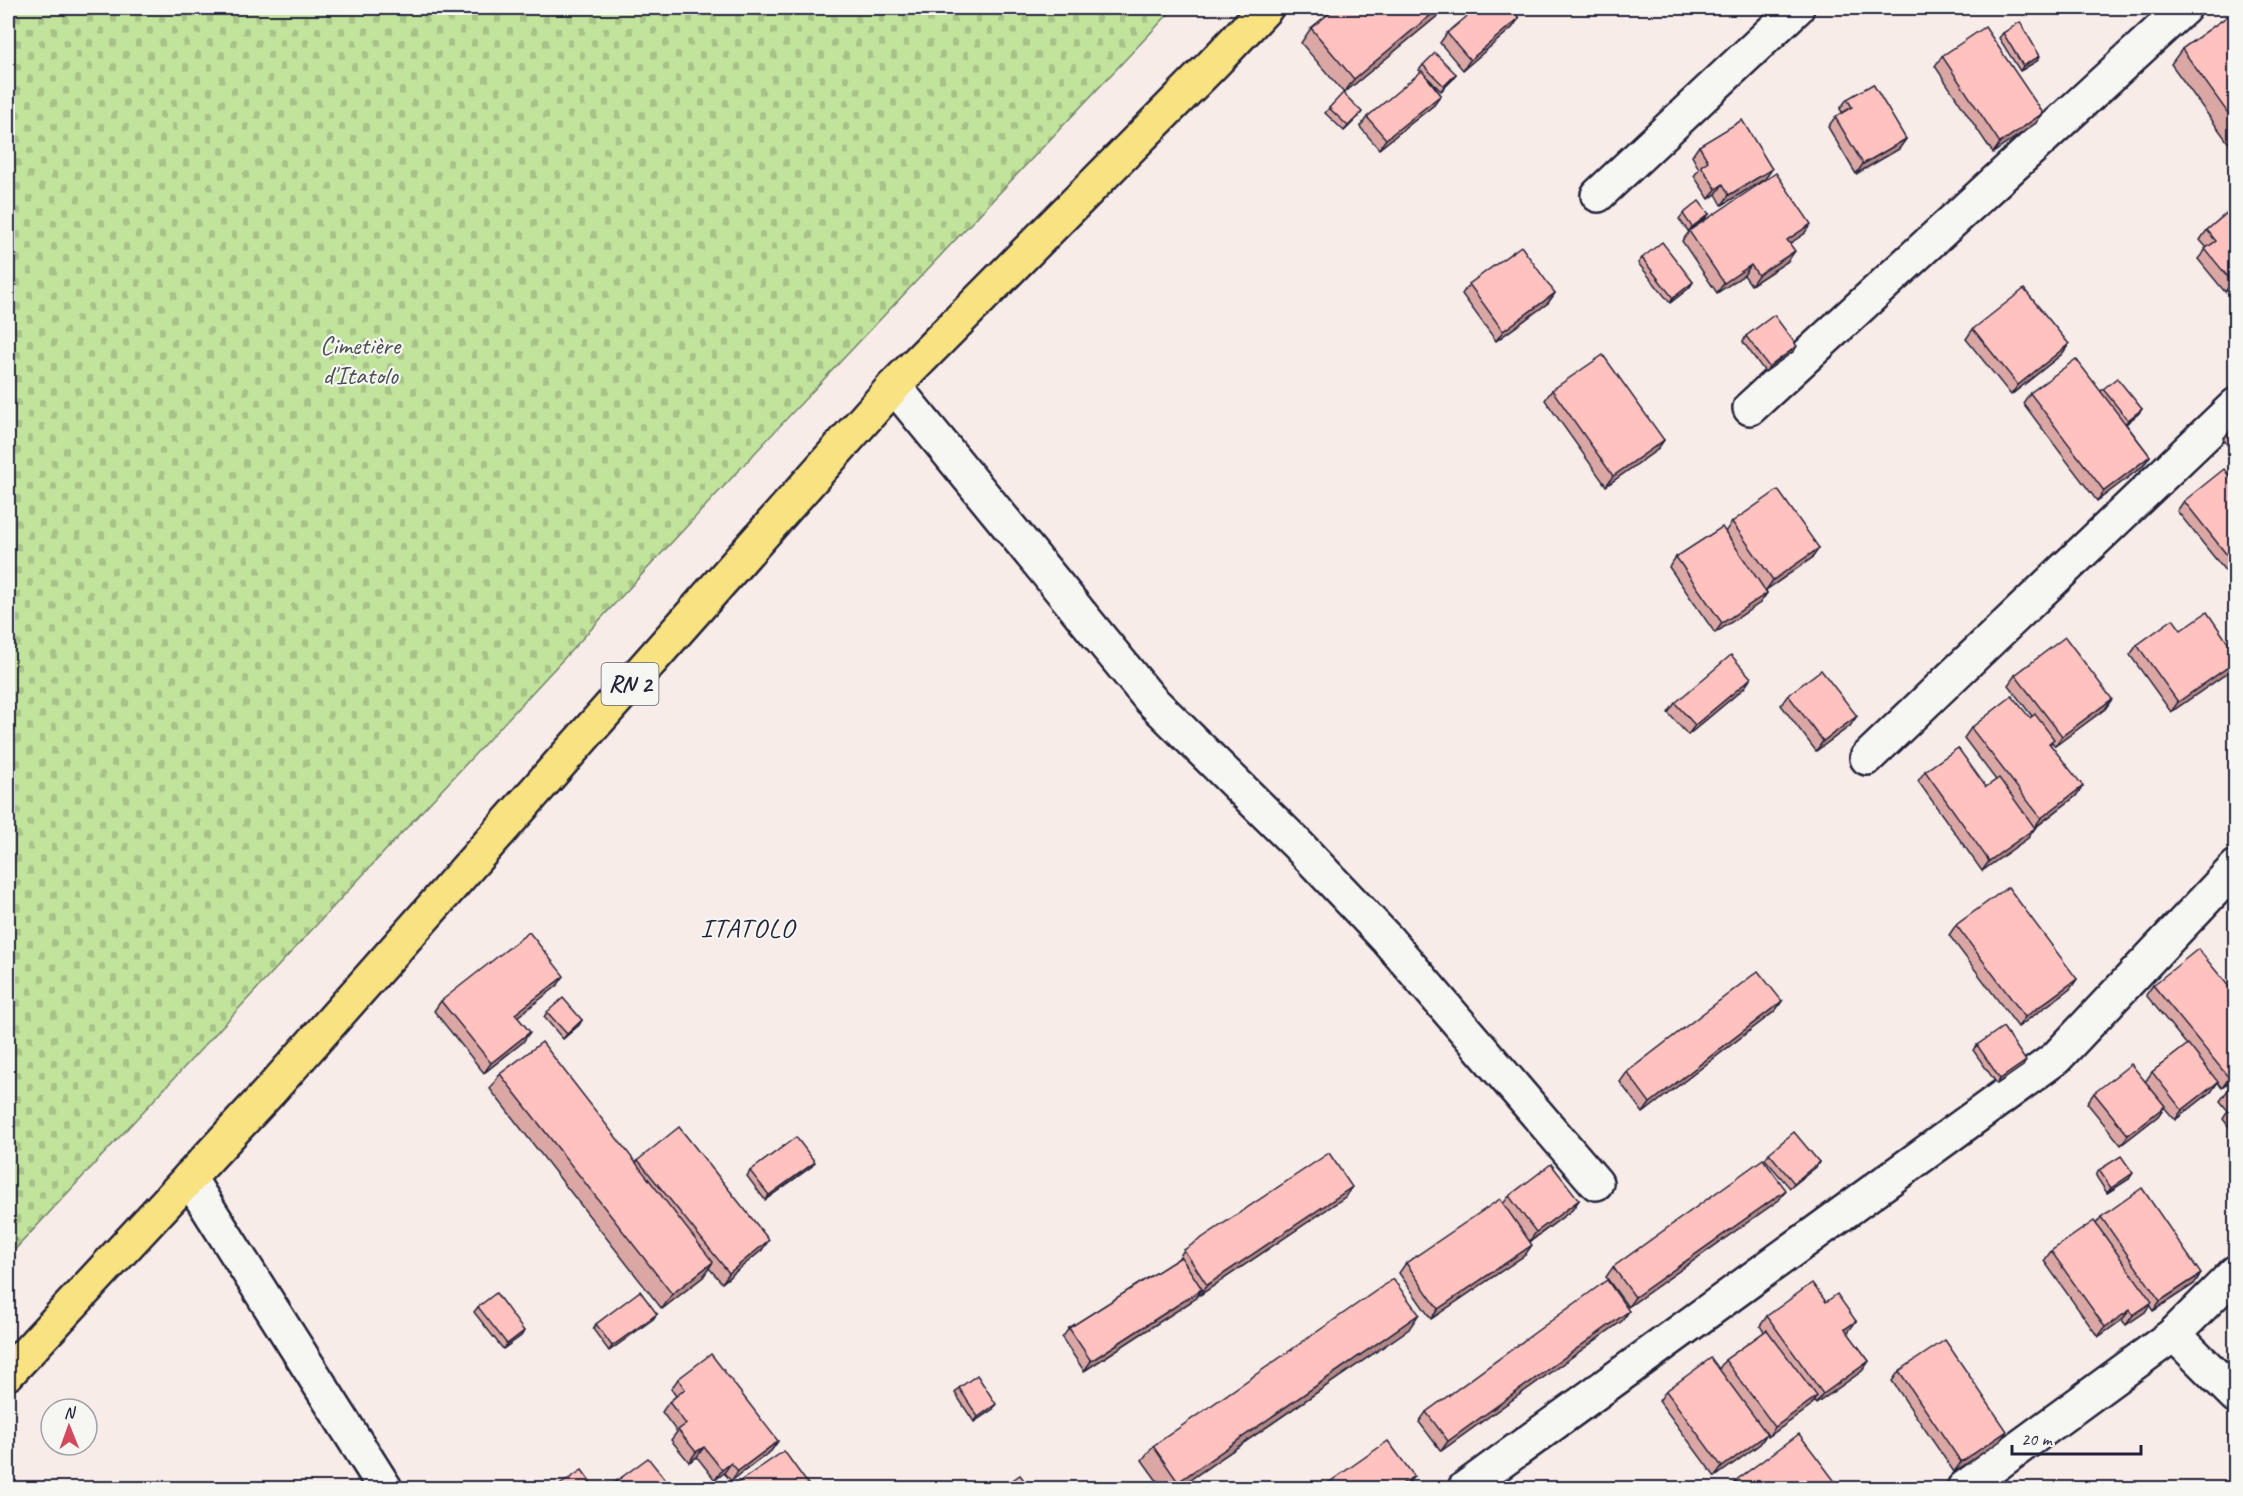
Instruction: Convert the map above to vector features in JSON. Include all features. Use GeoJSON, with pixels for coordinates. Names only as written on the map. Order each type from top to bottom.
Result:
{"type":"FeatureCollection","features":[{"type":"Feature","properties":{"kind":"highway","name":"RN 2"},"geometry":{"type":"LineString","coordinates":[[8,1373],[270,1091],[894,386],[1266,8]]}},
{"type":"Feature","properties":{"kind":"street"},"geometry":{"type":"LineString","coordinates":[[1598,195],[1797,8]]}},
{"type":"Feature","properties":{"kind":"street"},"geometry":{"type":"LineString","coordinates":[[1749,408],[2184,8]]}},
{"type":"Feature","properties":{"kind":"street"},"geometry":{"type":"LineString","coordinates":[[894,386],[1150,699],[1296,843],[1387,939],[1596,1183]]}},
{"type":"Feature","properties":{"kind":"street"},"geometry":{"type":"LineString","coordinates":[[1867,758],[2235,405]]}},
{"type":"Feature","properties":{"kind":"street"},"geometry":{"type":"LineString","coordinates":[[1466,1488],[2056,1058],[2235,867]]}},
{"type":"Feature","properties":{"kind":"street"},"geometry":{"type":"LineString","coordinates":[[189,1178],[385,1488]]}},
{"type":"Feature","properties":{"kind":"street"},"geometry":{"type":"LineString","coordinates":[[1964,1488],[2174,1334],[2235,1272]]}},
{"type":"Feature","properties":{"kind":"street"},"geometry":{"type":"LineString","coordinates":[[2174,1334],[2235,1395]]}},
{"type":"Feature","properties":{"kind":"green space","name":"Cimetière d'Itatolo"},"geometry":{"type":"Polygon","coordinates":[[[8,8],[1174,8],[791,414],[8,1257],[8,8]]]}},
{"type":"Feature","properties":{"kind":"building"},"geometry":{"type":"Polygon","coordinates":[[[1336,8],[1439,8],[1354,79],[1311,28],[1336,8]]]}},
{"type":"Feature","properties":{"kind":"building"},"geometry":{"type":"Polygon","coordinates":[[[1477,8],[1511,8],[1519,18],[1470,60],[1447,33],[1477,8]]]}},
{"type":"Feature","properties":{"kind":"building"},"geometry":{"type":"Polygon","coordinates":[[[2235,11],[2235,123],[2182,49],[2235,11]]]}},
{"type":"Feature","properties":{"kind":"building"},"geometry":{"type":"Polygon","coordinates":[[[2020,22],[2040,56],[2023,66],[2003,33],[2020,22]]]}},
{"type":"Feature","properties":{"kind":"building"},"geometry":{"type":"Polygon","coordinates":[[[1985,27],[2043,113],[2000,143],[1942,56],[1985,27]]]}},
{"type":"Feature","properties":{"kind":"building"},"geometry":{"type":"Polygon","coordinates":[[[1435,53],[1456,74],[1444,86],[1423,65],[1435,53]]]}},
{"type":"Feature","properties":{"kind":"building"},"geometry":{"type":"Polygon","coordinates":[[[1422,71],[1441,95],[1386,139],[1367,117],[1422,71]]]}},
{"type":"Feature","properties":{"kind":"building"},"geometry":{"type":"Polygon","coordinates":[[[1873,84],[1906,139],[1863,164],[1835,117],[1852,107],[1847,99],[1873,84]]]}},
{"type":"Feature","properties":{"kind":"building"},"geometry":{"type":"Polygon","coordinates":[[[1343,93],[1362,112],[1348,126],[1329,108],[1343,93]]]}},
{"type":"Feature","properties":{"kind":"building"},"geometry":{"type":"Polygon","coordinates":[[[1742,120],[1772,169],[1729,195],[1723,184],[1716,189],[1701,166],[1708,161],[1699,146],[1742,120]]]}},
{"type":"Feature","properties":{"kind":"building"},"geometry":{"type":"Polygon","coordinates":[[[1776,173],[1811,224],[1787,240],[1795,251],[1758,275],[1751,265],[1724,283],[1689,231],[1776,173]]]}},
{"type":"Feature","properties":{"kind":"building"},"geometry":{"type":"Polygon","coordinates":[[[1699,201],[1709,214],[1692,227],[1683,214],[1699,201]]]}},
{"type":"Feature","properties":{"kind":"building"},"geometry":{"type":"Polygon","coordinates":[[[2235,206],[2235,279],[2232,282],[2205,249],[2216,241],[2207,230],[2235,206]]]}},
{"type":"Feature","properties":{"kind":"building"},"geometry":{"type":"Polygon","coordinates":[[[1662,242],[1693,282],[1673,298],[1642,258],[1662,242]]]}},
{"type":"Feature","properties":{"kind":"building"},"geometry":{"type":"Polygon","coordinates":[[[1521,246],[1555,293],[1503,331],[1469,284],[1521,246]]]}},
{"type":"Feature","properties":{"kind":"building"},"geometry":{"type":"Polygon","coordinates":[[[2024,289],[2069,344],[2018,385],[1973,329],[2024,289]]]}},
{"type":"Feature","properties":{"kind":"building"},"geometry":{"type":"Polygon","coordinates":[[[1774,315],[1797,346],[1769,367],[1746,336],[1774,315]]]}},
{"type":"Feature","properties":{"kind":"building"},"geometry":{"type":"Polygon","coordinates":[[[1603,355],[1664,440],[1613,476],[1552,390],[1603,355]]]}},
{"type":"Feature","properties":{"kind":"building"},"geometry":{"type":"Polygon","coordinates":[[[2076,359],[2150,456],[2104,491],[2030,393],[2076,359]]]}},
{"type":"Feature","properties":{"kind":"building"},"geometry":{"type":"Polygon","coordinates":[[[2117,378],[2142,409],[2128,420],[2103,389],[2117,378]]]}},
{"type":"Feature","properties":{"kind":"building"},"geometry":{"type":"Polygon","coordinates":[[[2235,427],[2235,445],[2227,434],[2235,427]]]}},
{"type":"Feature","properties":{"kind":"building"},"geometry":{"type":"Polygon","coordinates":[[[2224,469],[2235,484],[2235,565],[2184,501],[2224,469]]]}},
{"type":"Feature","properties":{"kind":"building"},"geometry":{"type":"Polygon","coordinates":[[[1778,490],[1819,548],[1773,580],[1732,522],[1778,490]]]}},
{"type":"Feature","properties":{"kind":"building"},"geometry":{"type":"Polygon","coordinates":[[[1722,527],[1767,593],[1722,623],[1676,557],[1722,527]]]}},
{"type":"Feature","properties":{"kind":"building"},"geometry":{"type":"Polygon","coordinates":[[[2207,612],[2235,653],[2235,662],[2178,702],[2137,645],[2173,619],[2181,630],[2207,612]]]}},
{"type":"Feature","properties":{"kind":"building"},"geometry":{"type":"Polygon","coordinates":[[[2065,637],[2112,699],[2062,736],[2015,675],[2065,637]]]}},
{"type":"Feature","properties":{"kind":"building"},"geometry":{"type":"Polygon","coordinates":[[[1731,655],[1751,678],[1695,725],[1675,703],[1731,655]]]}},
{"type":"Feature","properties":{"kind":"building"},"geometry":{"type":"Polygon","coordinates":[[[1821,670],[1857,716],[1823,741],[1788,695],[1821,670]]]}},
{"type":"Feature","properties":{"kind":"building"},"geometry":{"type":"Polygon","coordinates":[[[2012,696],[2030,718],[2035,714],[2054,739],[2049,743],[2083,786],[2041,818],[1971,728],[2012,696]]]}},
{"type":"Feature","properties":{"kind":"building"},"geometry":{"type":"Polygon","coordinates":[[[1958,748],[1986,787],[1999,778],[2035,828],[1989,861],[1925,771],[1958,748]]]}},
{"type":"Feature","properties":{"kind":"building"},"geometry":{"type":"Polygon","coordinates":[[[2008,887],[2077,979],[2025,1017],[1956,925],[2008,887]]]}},
{"type":"Feature","properties":{"kind":"building"},"geometry":{"type":"Polygon","coordinates":[[[529,932],[564,976],[515,1014],[530,1032],[491,1063],[441,1001],[529,932]]]}},
{"type":"Feature","properties":{"kind":"building"},"geometry":{"type":"Polygon","coordinates":[[[2198,949],[2235,994],[2235,1073],[2229,1078],[2153,985],[2198,949]]]}},
{"type":"Feature","properties":{"kind":"building"},"geometry":{"type":"Polygon","coordinates":[[[1758,971],[1782,1001],[1650,1103],[1627,1072],[1758,971]]]}},
{"type":"Feature","properties":{"kind":"building"},"geometry":{"type":"Polygon","coordinates":[[[563,998],[582,1020],[567,1034],[547,1012],[563,998]]]}},
{"type":"Feature","properties":{"kind":"building"},"geometry":{"type":"Polygon","coordinates":[[[2003,1027],[2026,1061],[2000,1079],[1977,1045],[2003,1027]]]}},
{"type":"Feature","properties":{"kind":"building"},"geometry":{"type":"Polygon","coordinates":[[[542,1042],[713,1262],[672,1294],[500,1074],[542,1042]]]}},
{"type":"Feature","properties":{"kind":"building"},"geometry":{"type":"Polygon","coordinates":[[[2188,1044],[2218,1082],[2182,1110],[2152,1072],[2188,1044]]]}},
{"type":"Feature","properties":{"kind":"building"},"geometry":{"type":"Polygon","coordinates":[[[2131,1064],[2165,1106],[2128,1135],[2094,1093],[2131,1064]]]}},
{"type":"Feature","properties":{"kind":"building"},"geometry":{"type":"Polygon","coordinates":[[[2235,1083],[2235,1093],[2230,1087],[2235,1083]]]}},
{"type":"Feature","properties":{"kind":"building"},"geometry":{"type":"Polygon","coordinates":[[[679,1127],[769,1240],[729,1273],[638,1160],[679,1127]]]}},
{"type":"Feature","properties":{"kind":"building"},"geometry":{"type":"Polygon","coordinates":[[[1794,1132],[1819,1162],[1794,1183],[1769,1153],[1794,1132]]]}},
{"type":"Feature","properties":{"kind":"building"},"geometry":{"type":"Polygon","coordinates":[[[796,1137],[815,1162],[769,1195],[750,1171],[796,1137]]]}},
{"type":"Feature","properties":{"kind":"building"},"geometry":{"type":"Polygon","coordinates":[[[1329,1153],[1352,1187],[1207,1285],[1184,1250],[1329,1153]]]}},
{"type":"Feature","properties":{"kind":"building"},"geometry":{"type":"Polygon","coordinates":[[[2121,1156],[2133,1173],[2111,1188],[2099,1170],[2121,1156]]]}},
{"type":"Feature","properties":{"kind":"building"},"geometry":{"type":"Polygon","coordinates":[[[1763,1159],[1786,1190],[1635,1297],[1613,1267],[1763,1159]]]}},
{"type":"Feature","properties":{"kind":"building"},"geometry":{"type":"Polygon","coordinates":[[[1551,1164],[1579,1200],[1536,1232],[1509,1196],[1551,1164]]]}},
{"type":"Feature","properties":{"kind":"building"},"geometry":{"type":"Polygon","coordinates":[[[2142,1188],[2201,1274],[2160,1301],[2101,1217],[2142,1188]]]}},
{"type":"Feature","properties":{"kind":"building"},"geometry":{"type":"Polygon","coordinates":[[[1500,1199],[1532,1245],[1438,1309],[1406,1263],[1500,1199]]]}},
{"type":"Feature","properties":{"kind":"building"},"geometry":{"type":"Polygon","coordinates":[[[2094,1221],[2152,1302],[2133,1315],[2130,1310],[2105,1327],[2051,1251],[2094,1221]]]}},
{"type":"Feature","properties":{"kind":"building"},"geometry":{"type":"Polygon","coordinates":[[[1181,1257],[1202,1289],[1091,1361],[1069,1328],[1181,1257]]]}},
{"type":"Feature","properties":{"kind":"building"},"geometry":{"type":"Polygon","coordinates":[[[1393,1279],[1419,1314],[1178,1482],[1153,1446],[1393,1279]]]}},
{"type":"Feature","properties":{"kind":"building"},"geometry":{"type":"Polygon","coordinates":[[[1607,1280],[1629,1311],[1448,1441],[1426,1412],[1607,1280]]]}},
{"type":"Feature","properties":{"kind":"building"},"geometry":{"type":"Polygon","coordinates":[[[1812,1283],[1826,1302],[1837,1294],[1856,1321],[1845,1329],[1869,1361],[1823,1394],[1767,1316],[1812,1283]]]}},
{"type":"Feature","properties":{"kind":"building"},"geometry":{"type":"Polygon","coordinates":[[[640,1291],[657,1314],[612,1346],[596,1324],[640,1291]]]}},
{"type":"Feature","properties":{"kind":"building"},"geometry":{"type":"Polygon","coordinates":[[[496,1293],[524,1331],[507,1344],[478,1307],[496,1293]]]}},
{"type":"Feature","properties":{"kind":"building"},"geometry":{"type":"Polygon","coordinates":[[[1767,1330],[1817,1396],[1775,1427],[1725,1360],[1767,1330]]]}},
{"type":"Feature","properties":{"kind":"building"},"geometry":{"type":"Polygon","coordinates":[[[1945,1340],[2007,1431],[1961,1462],[1899,1371],[1945,1340]]]}},
{"type":"Feature","properties":{"kind":"building"},"geometry":{"type":"Polygon","coordinates":[[[711,1354],[778,1441],[738,1471],[731,1463],[722,1470],[704,1447],[696,1452],[678,1430],[686,1424],[669,1402],[685,1389],[678,1379],[711,1354]]]}},
{"type":"Feature","properties":{"kind":"building"},"geometry":{"type":"Polygon","coordinates":[[[1711,1358],[1767,1434],[1722,1467],[1666,1391],[1711,1358]]]}},
{"type":"Feature","properties":{"kind":"building"},"geometry":{"type":"Polygon","coordinates":[[[977,1375],[996,1404],[978,1417],[959,1388],[977,1375]]]}},
{"type":"Feature","properties":{"kind":"building"},"geometry":{"type":"Polygon","coordinates":[[[1799,1434],[1840,1488],[1741,1488],[1735,1481],[1799,1434]]]}},
{"type":"Feature","properties":{"kind":"building"},"geometry":{"type":"Polygon","coordinates":[[[1388,1441],[1414,1476],[1396,1488],[1321,1488],[1388,1441]]]}},
{"type":"Feature","properties":{"kind":"building"},"geometry":{"type":"Polygon","coordinates":[[[784,1451],[809,1488],[730,1488],[784,1451]]]}},
{"type":"Feature","properties":{"kind":"building"},"geometry":{"type":"Polygon","coordinates":[[[648,1458],[672,1488],[607,1488],[648,1458]]]}},
{"type":"Feature","properties":{"kind":"building"},"geometry":{"type":"Polygon","coordinates":[[[582,1470],[595,1488],[555,1488],[582,1470]]]}},
{"type":"Feature","properties":{"kind":"building"},"geometry":{"type":"Polygon","coordinates":[[[1020,1475],[1030,1488],[1001,1488],[1020,1475]]]}},
{"type":"Feature","properties":{"kind":"district","name":"ITATOLO"},"geometry":{"type":"Point","coordinates":[748,928]}}]}
